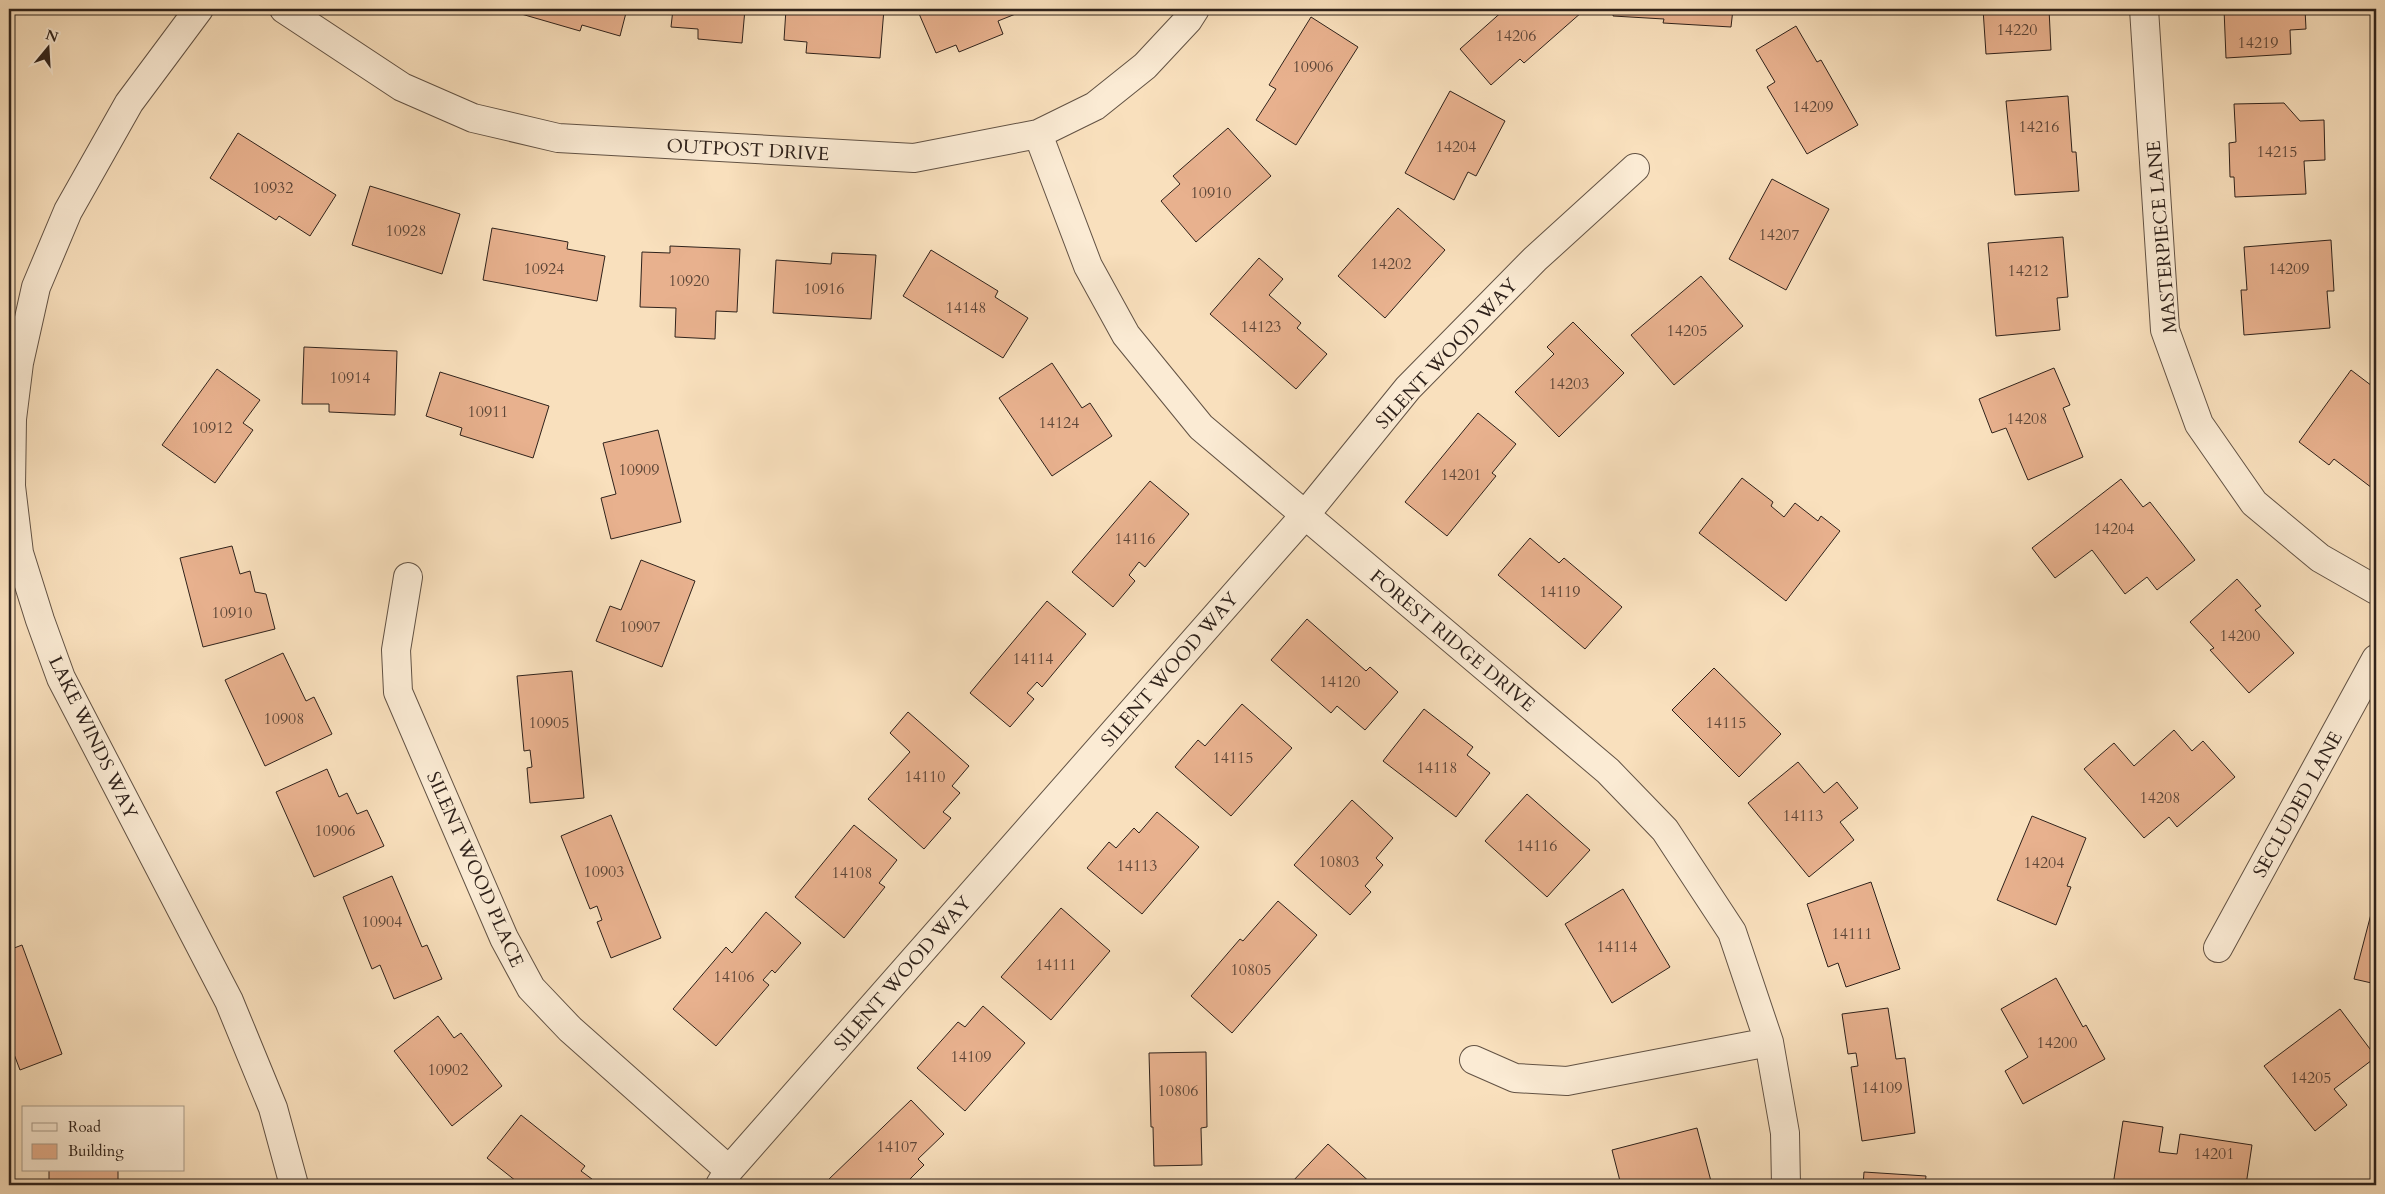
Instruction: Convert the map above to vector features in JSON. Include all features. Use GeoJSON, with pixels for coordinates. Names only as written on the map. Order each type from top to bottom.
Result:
{"type":"FeatureCollection","features":[{"type":"Feature","properties":{"kind":"street","name":"LAKE WINDS WAY"},"geometry":{"type":"LineString","coordinates":[[199,9],[129,103],[68,211],[36,287],[14,362],[11,486],[19,553],[61,678],[229,1001],[274,1108],[294,1185]]}},
{"type":"Feature","properties":{"kind":"street","name":"OUTPOST DRIVE"},"geometry":{"type":"LineString","coordinates":[[284,9],[402,87],[473,118],[558,138],[914,158],[1038,134],[1095,106],[1145,66],[1188,20],[1195,9]]}},
{"type":"Feature","properties":{"kind":"street","name":"MASTERPIECE LANE"},"geometry":{"type":"LineString","coordinates":[[2144,9],[2165,330],[2199,424],[2254,503],[2320,558],[2376,590]]}},
{"type":"Feature","properties":{"kind":"street","name":"FOREST RIDGE DRIVE"},"geometry":{"type":"LineString","coordinates":[[1038,134],[1088,266],[1126,335],[1201,426],[1608,770],[1665,830],[1732,932],[1769,1042],[1786,1133],[1786,1185]]}},
{"type":"Feature","properties":{"kind":"street","name":"SILENT WOOD WAY"},"geometry":{"type":"LineString","coordinates":[[725,1178],[1305,514],[1408,388],[1535,259],[1635,168]]}},
{"type":"Feature","properties":{"kind":"street","name":"SILENT WOOD PLACE"},"geometry":{"type":"LineString","coordinates":[[408,577],[396,650],[398,692],[504,938],[532,988],[570,1030],[725,1178]]}},
{"type":"Feature","properties":{"kind":"street","name":"SECLUDED LANE"},"geometry":{"type":"LineString","coordinates":[[2218,948],[2376,659]]}},
{"type":"Feature","properties":{"kind":"street"},"geometry":{"type":"LineString","coordinates":[[1474,1060],[1515,1078],[1567,1081],[1769,1042]]}},
{"type":"Feature","properties":{"kind":"building"},"geometry":{"type":"Polygon","coordinates":[[[504,9],[627,9],[620,36],[582,25],[580,31],[504,9]]]}},
{"type":"Feature","properties":{"kind":"building"},"geometry":{"type":"Polygon","coordinates":[[[673,9],[745,9],[742,43],[698,39],[698,29],[671,27],[673,9]]]}},
{"type":"Feature","properties":{"kind":"building"},"geometry":{"type":"Polygon","coordinates":[[[786,9],[884,9],[880,58],[806,53],[807,42],[784,40],[786,9]]]}},
{"type":"Feature","properties":{"kind":"building"},"geometry":{"type":"Polygon","coordinates":[[[917,9],[1028,9],[998,21],[1003,34],[959,52],[956,45],[936,53],[917,9]]]}},
{"type":"Feature","properties":{"kind":"building"},"geometry":{"type":"Polygon","coordinates":[[[1505,9],[1579,9],[1582,12],[1524,63],[1520,59],[1491,85],[1460,49],[1505,9]]]}},
{"type":"Feature","properties":{"kind":"building"},"geometry":{"type":"Polygon","coordinates":[[[1614,9],[1733,9],[1731,27],[1663,23],[1664,19],[1613,16],[1614,9]]]}},
{"type":"Feature","properties":{"kind":"building"},"geometry":{"type":"Polygon","coordinates":[[[1983,9],[2049,9],[2051,50],[1986,54],[1983,9]]]}},
{"type":"Feature","properties":{"kind":"building"},"geometry":{"type":"Polygon","coordinates":[[[2224,9],[2305,9],[2306,29],[2290,30],[2291,54],[2226,58],[2224,9]]]}},
{"type":"Feature","properties":{"kind":"building"},"geometry":{"type":"Polygon","coordinates":[[[1311,17],[1358,47],[1296,145],[1256,120],[1276,89],[1269,85],[1311,17]]]}},
{"type":"Feature","properties":{"kind":"building"},"geometry":{"type":"Polygon","coordinates":[[[1796,26],[1817,62],[1821,60],[1858,125],[1807,154],[1767,87],[1775,82],[1756,50],[1796,26]]]}},
{"type":"Feature","properties":{"kind":"building"},"geometry":{"type":"Polygon","coordinates":[[[1450,91],[1505,121],[1476,176],[1468,172],[1454,200],[1405,173],[1450,91]]]}},
{"type":"Feature","properties":{"kind":"building"},"geometry":{"type":"Polygon","coordinates":[[[2068,96],[2072,152],[2076,152],[2079,191],[2015,195],[2006,101],[2068,96]]]}},
{"type":"Feature","properties":{"kind":"building"},"geometry":{"type":"Polygon","coordinates":[[[2284,103],[2300,121],[2324,120],[2325,160],[2304,161],[2306,194],[2235,197],[2234,177],[2230,177],[2229,143],[2236,142],[2234,104],[2284,103]]]}},
{"type":"Feature","properties":{"kind":"building"},"geometry":{"type":"Polygon","coordinates":[[[1228,128],[1271,176],[1196,242],[1161,201],[1180,184],[1173,176],[1228,128]]]}},
{"type":"Feature","properties":{"kind":"building"},"geometry":{"type":"Polygon","coordinates":[[[238,133],[336,195],[310,236],[279,216],[276,220],[210,178],[238,133]]]}},
{"type":"Feature","properties":{"kind":"building"},"geometry":{"type":"Polygon","coordinates":[[[1772,179],[1829,209],[1786,290],[1729,259],[1772,179]]]}},
{"type":"Feature","properties":{"kind":"building"},"geometry":{"type":"Polygon","coordinates":[[[370,186],[460,214],[442,274],[352,245],[370,186]]]}},
{"type":"Feature","properties":{"kind":"building"},"geometry":{"type":"Polygon","coordinates":[[[1398,208],[1445,250],[1385,318],[1338,276],[1398,208]]]}},
{"type":"Feature","properties":{"kind":"building"},"geometry":{"type":"Polygon","coordinates":[[[492,228],[568,242],[567,249],[605,256],[597,301],[483,280],[492,228]]]}},
{"type":"Feature","properties":{"kind":"building"},"geometry":{"type":"Polygon","coordinates":[[[2063,237],[2068,297],[2057,298],[2060,330],[1996,336],[1988,243],[2063,237]]]}},
{"type":"Feature","properties":{"kind":"building"},"geometry":{"type":"Polygon","coordinates":[[[2331,240],[2334,291],[2327,291],[2330,328],[2244,335],[2241,290],[2247,290],[2244,247],[2331,240]]]}},
{"type":"Feature","properties":{"kind":"building"},"geometry":{"type":"Polygon","coordinates":[[[670,246],[740,249],[737,312],[716,311],[715,339],[675,337],[676,308],[640,307],[642,252],[670,253],[670,246]]]}},
{"type":"Feature","properties":{"kind":"building"},"geometry":{"type":"Polygon","coordinates":[[[931,250],[998,291],[995,297],[1028,318],[1003,358],[903,296],[931,250]]]}},
{"type":"Feature","properties":{"kind":"building"},"geometry":{"type":"Polygon","coordinates":[[[832,253],[876,255],[871,319],[773,313],[776,260],[831,264],[832,253]]]}},
{"type":"Feature","properties":{"kind":"building"},"geometry":{"type":"Polygon","coordinates":[[[1259,258],[1283,279],[1269,295],[1301,323],[1297,328],[1327,354],[1296,389],[1210,314],[1259,258]]]}},
{"type":"Feature","properties":{"kind":"building"},"geometry":{"type":"Polygon","coordinates":[[[1701,276],[1743,326],[1674,385],[1631,335],[1701,276]]]}},
{"type":"Feature","properties":{"kind":"building"},"geometry":{"type":"Polygon","coordinates":[[[1573,322],[1624,373],[1559,437],[1515,392],[1554,354],[1547,347],[1573,322]]]}},
{"type":"Feature","properties":{"kind":"building"},"geometry":{"type":"Polygon","coordinates":[[[304,347],[397,351],[395,415],[329,412],[329,404],[302,404],[304,347]]]}},
{"type":"Feature","properties":{"kind":"building"},"geometry":{"type":"Polygon","coordinates":[[[1052,363],[1082,408],[1090,403],[1112,436],[1052,476],[999,398],[1052,363]]]}},
{"type":"Feature","properties":{"kind":"building"},"geometry":{"type":"Polygon","coordinates":[[[2054,368],[2070,405],[2063,408],[2083,457],[2028,480],[2006,428],[1992,433],[1979,399],[2054,368]]]}},
{"type":"Feature","properties":{"kind":"building"},"geometry":{"type":"Polygon","coordinates":[[[217,369],[260,400],[243,423],[253,430],[215,483],[162,445],[217,369]]]}},
{"type":"Feature","properties":{"kind":"building"},"geometry":{"type":"Polygon","coordinates":[[[2351,370],[2376,389],[2376,482],[2372,488],[2334,459],[2329,465],[2299,442],[2351,370]]]}},
{"type":"Feature","properties":{"kind":"building"},"geometry":{"type":"Polygon","coordinates":[[[440,372],[549,406],[533,458],[460,435],[462,428],[426,416],[440,372]]]}},
{"type":"Feature","properties":{"kind":"building"},"geometry":{"type":"Polygon","coordinates":[[[1478,413],[1516,444],[1492,473],[1496,476],[1447,536],[1405,502],[1478,413]]]}},
{"type":"Feature","properties":{"kind":"building"},"geometry":{"type":"Polygon","coordinates":[[[658,430],[681,522],[611,539],[601,498],[616,494],[603,443],[658,430]]]}},
{"type":"Feature","properties":{"kind":"building"},"geometry":{"type":"Polygon","coordinates":[[[1742,478],[1773,502],[1771,506],[1784,517],[1795,503],[1818,521],[1821,516],[1840,531],[1786,601],[1699,533],[1742,478]]]}},
{"type":"Feature","properties":{"kind":"building"},"geometry":{"type":"Polygon","coordinates":[[[2121,479],[2143,507],[2150,502],[2195,560],[2157,590],[2147,577],[2125,594],[2092,550],[2055,578],[2032,548],[2121,479]]]}},
{"type":"Feature","properties":{"kind":"building"},"geometry":{"type":"Polygon","coordinates":[[[1150,481],[1189,514],[1145,567],[1139,562],[1129,575],[1135,581],[1113,607],[1072,572],[1150,481]]]}},
{"type":"Feature","properties":{"kind":"building"},"geometry":{"type":"Polygon","coordinates":[[[1530,538],[1559,563],[1564,558],[1622,607],[1585,649],[1498,575],[1530,538]]]}},
{"type":"Feature","properties":{"kind":"building"},"geometry":{"type":"Polygon","coordinates":[[[232,546],[240,574],[250,571],[255,592],[266,594],[275,629],[203,647],[180,558],[232,546]]]}},
{"type":"Feature","properties":{"kind":"building"},"geometry":{"type":"Polygon","coordinates":[[[641,560],[695,581],[662,667],[596,641],[610,606],[621,610],[641,560]]]}},
{"type":"Feature","properties":{"kind":"building"},"geometry":{"type":"Polygon","coordinates":[[[2237,579],[2261,606],[2255,610],[2294,653],[2249,693],[2210,650],[2214,648],[2190,622],[2237,579]]]}},
{"type":"Feature","properties":{"kind":"building"},"geometry":{"type":"Polygon","coordinates":[[[1047,601],[1086,634],[1042,687],[1037,682],[1027,693],[1034,699],[1010,727],[970,693],[1047,601]]]}},
{"type":"Feature","properties":{"kind":"building"},"geometry":{"type":"Polygon","coordinates":[[[1307,619],[1366,671],[1370,667],[1398,692],[1365,730],[1337,706],[1331,713],[1271,660],[1307,619]]]}},
{"type":"Feature","properties":{"kind":"building"},"geometry":{"type":"Polygon","coordinates":[[[283,653],[306,701],[314,697],[332,734],[265,766],[225,680],[283,653]]]}},
{"type":"Feature","properties":{"kind":"building"},"geometry":{"type":"Polygon","coordinates":[[[1714,668],[1781,734],[1739,777],[1672,710],[1714,668]]]}},
{"type":"Feature","properties":{"kind":"building"},"geometry":{"type":"Polygon","coordinates":[[[572,671],[584,798],[530,803],[527,768],[532,767],[530,750],[524,751],[517,676],[572,671]]]}},
{"type":"Feature","properties":{"kind":"building"},"geometry":{"type":"Polygon","coordinates":[[[1242,704],[1292,748],[1231,816],[1175,767],[1198,740],[1205,746],[1242,704]]]}},
{"type":"Feature","properties":{"kind":"building"},"geometry":{"type":"Polygon","coordinates":[[[1424,709],[1473,747],[1467,755],[1490,773],[1456,817],[1383,761],[1424,709]]]}},
{"type":"Feature","properties":{"kind":"building"},"geometry":{"type":"Polygon","coordinates":[[[908,712],[969,766],[952,786],[960,793],[943,812],[951,818],[924,849],[868,799],[910,752],[890,733],[908,712]]]}},
{"type":"Feature","properties":{"kind":"building"},"geometry":{"type":"Polygon","coordinates":[[[2174,730],[2192,751],[2203,741],[2235,777],[2177,827],[2169,817],[2144,838],[2084,769],[2114,743],[2134,766],[2174,730]]]}},
{"type":"Feature","properties":{"kind":"building"},"geometry":{"type":"Polygon","coordinates":[[[1798,762],[1824,793],[1837,782],[1858,808],[1840,822],[1854,840],[1809,877],[1748,803],[1798,762]]]}},
{"type":"Feature","properties":{"kind":"building"},"geometry":{"type":"Polygon","coordinates":[[[327,769],[339,797],[347,793],[357,814],[367,810],[384,846],[314,877],[276,792],[327,769]]]}},
{"type":"Feature","properties":{"kind":"building"},"geometry":{"type":"Polygon","coordinates":[[[1527,794],[1590,850],[1547,897],[1485,841],[1527,794]]]}},
{"type":"Feature","properties":{"kind":"building"},"geometry":{"type":"Polygon","coordinates":[[[1352,800],[1393,838],[1376,858],[1383,865],[1365,886],[1371,892],[1350,915],[1294,865],[1352,800]]]}},
{"type":"Feature","properties":{"kind":"building"},"geometry":{"type":"Polygon","coordinates":[[[1157,812],[1199,847],[1142,914],[1087,868],[1109,842],[1116,848],[1134,828],[1139,833],[1157,812]]]}},
{"type":"Feature","properties":{"kind":"building"},"geometry":{"type":"Polygon","coordinates":[[[611,815],[661,938],[611,958],[597,922],[602,920],[597,906],[590,909],[561,836],[611,815]]]}},
{"type":"Feature","properties":{"kind":"building"},"geometry":{"type":"Polygon","coordinates":[[[2032,816],[2086,838],[2067,886],[2071,887],[2056,925],[1997,900],[2032,816]]]}},
{"type":"Feature","properties":{"kind":"building"},"geometry":{"type":"Polygon","coordinates":[[[854,825],[897,860],[879,883],[885,887],[844,938],[795,897],[854,825]]]}},
{"type":"Feature","properties":{"kind":"building"},"geometry":{"type":"Polygon","coordinates":[[[392,876],[422,947],[427,945],[442,979],[394,999],[380,965],[372,969],[343,897],[392,876]]]}},
{"type":"Feature","properties":{"kind":"building"},"geometry":{"type":"Polygon","coordinates":[[[1871,882],[1900,969],[1846,987],[1838,963],[1828,967],[1807,904],[1871,882]]]}},
{"type":"Feature","properties":{"kind":"building"},"geometry":{"type":"Polygon","coordinates":[[[1623,889],[1670,967],[1612,1003],[1565,924],[1623,889]]]}},
{"type":"Feature","properties":{"kind":"building"},"geometry":{"type":"Polygon","coordinates":[[[2376,895],[2376,984],[2354,979],[2376,895]]]}},
{"type":"Feature","properties":{"kind":"building"},"geometry":{"type":"Polygon","coordinates":[[[1278,901],[1317,935],[1232,1033],[1191,996],[1240,939],[1243,941],[1278,901]]]}},
{"type":"Feature","properties":{"kind":"building"},"geometry":{"type":"Polygon","coordinates":[[[1061,908],[1110,951],[1051,1020],[1001,977],[1061,908]]]}},
{"type":"Feature","properties":{"kind":"building"},"geometry":{"type":"Polygon","coordinates":[[[766,912],[801,943],[775,973],[772,970],[763,980],[769,985],[716,1046],[673,1009],[726,947],[732,953],[766,912]]]}},
{"type":"Feature","properties":{"kind":"building"},"geometry":{"type":"Polygon","coordinates":[[[22,945],[62,1054],[20,1070],[9,1041],[9,950],[22,945]]]}},
{"type":"Feature","properties":{"kind":"building"},"geometry":{"type":"Polygon","coordinates":[[[2056,978],[2083,1027],[2086,1025],[2105,1059],[2023,1104],[2005,1071],[2028,1057],[2001,1009],[2056,978]]]}},
{"type":"Feature","properties":{"kind":"building"},"geometry":{"type":"Polygon","coordinates":[[[983,1006],[1025,1043],[965,1111],[917,1068],[958,1022],[965,1027],[983,1006]]]}},
{"type":"Feature","properties":{"kind":"building"},"geometry":{"type":"Polygon","coordinates":[[[1888,1008],[1896,1059],[1905,1058],[1915,1133],[1862,1141],[1851,1067],[1858,1066],[1856,1053],[1848,1054],[1842,1014],[1888,1008]]]}},
{"type":"Feature","properties":{"kind":"building"},"geometry":{"type":"Polygon","coordinates":[[[2340,1009],[2376,1057],[2334,1089],[2347,1105],[2315,1131],[2264,1066],[2340,1009]]]}},
{"type":"Feature","properties":{"kind":"building"},"geometry":{"type":"Polygon","coordinates":[[[438,1016],[454,1038],[461,1033],[502,1086],[452,1126],[394,1051],[438,1016]]]}},
{"type":"Feature","properties":{"kind":"building"},"geometry":{"type":"Polygon","coordinates":[[[1206,1052],[1207,1127],[1201,1128],[1202,1165],[1154,1166],[1149,1053],[1206,1052]]]}},
{"type":"Feature","properties":{"kind":"building"},"geometry":{"type":"Polygon","coordinates":[[[911,1100],[944,1134],[918,1159],[924,1165],[904,1185],[833,1185],[828,1180],[911,1100]]]}},
{"type":"Feature","properties":{"kind":"building"},"geometry":{"type":"Polygon","coordinates":[[[521,1115],[585,1166],[581,1171],[600,1185],[521,1185],[487,1158],[521,1115]]]}},
{"type":"Feature","properties":{"kind":"building"},"geometry":{"type":"Polygon","coordinates":[[[2123,1121],[2163,1127],[2159,1152],[2177,1154],[2180,1134],[2252,1145],[2246,1185],[2113,1185],[2123,1121]]]}},
{"type":"Feature","properties":{"kind":"building"},"geometry":{"type":"Polygon","coordinates":[[[1697,1128],[1712,1185],[1621,1185],[1612,1150],[1697,1128]]]}},
{"type":"Feature","properties":{"kind":"building"},"geometry":{"type":"Polygon","coordinates":[[[1328,1144],[1373,1185],[1295,1185],[1292,1182],[1328,1144]]]}},
{"type":"Feature","properties":{"kind":"building"},"geometry":{"type":"Polygon","coordinates":[[[49,1172],[118,1172],[118,1185],[49,1185],[49,1172]]]}},
{"type":"Feature","properties":{"kind":"building"},"geometry":{"type":"Polygon","coordinates":[[[1864,1172],[1926,1176],[1925,1185],[1863,1185],[1864,1172]]]}}]}
